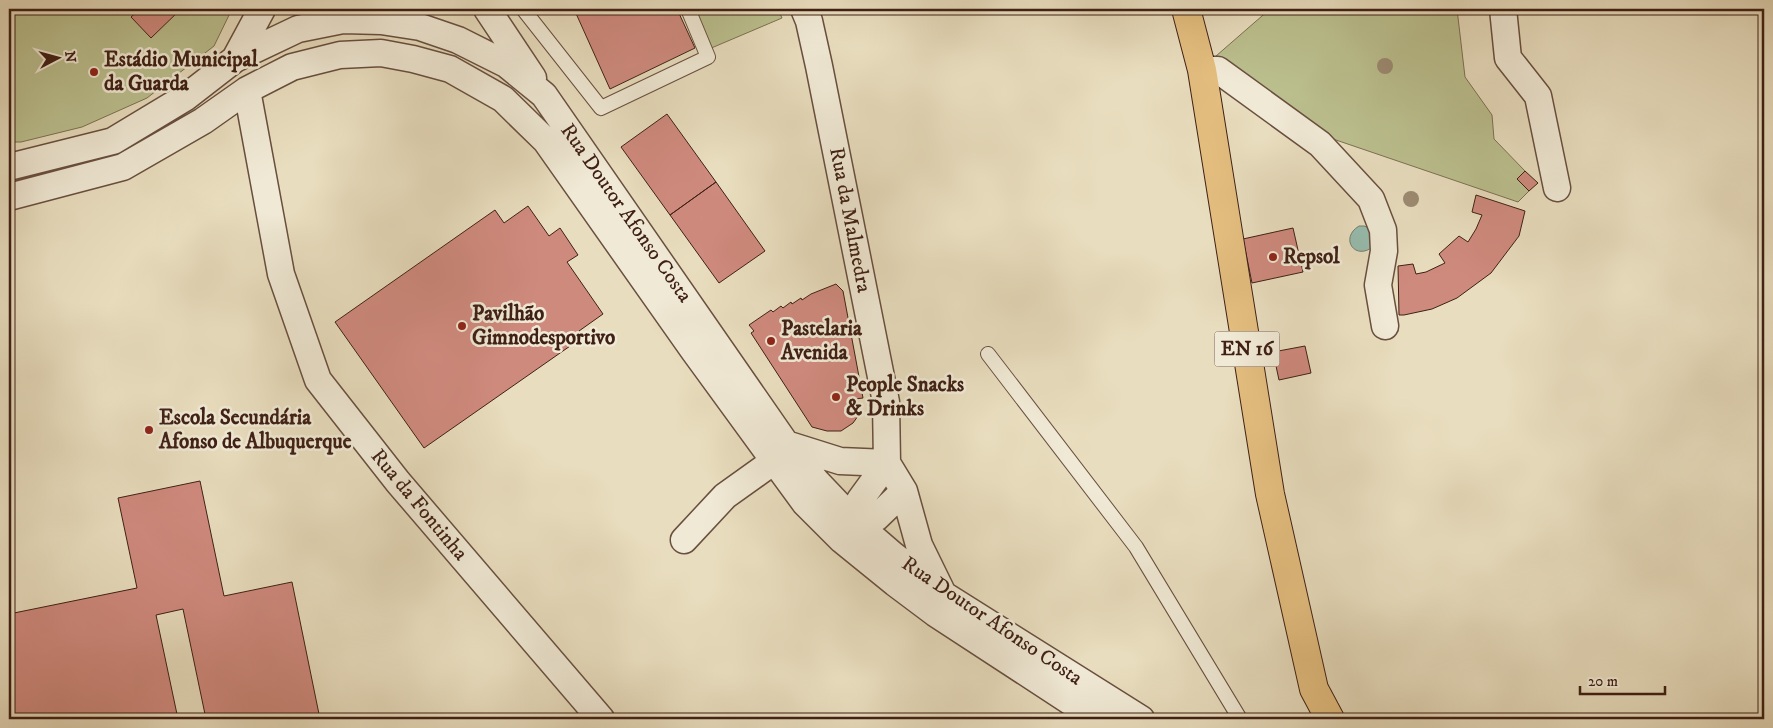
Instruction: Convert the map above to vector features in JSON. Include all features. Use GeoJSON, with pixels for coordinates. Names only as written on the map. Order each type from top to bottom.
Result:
{"type":"FeatureCollection","features":[{"type":"Feature","properties":{"kind":"main road","name":"EN 16"},"geometry":{"type":"LineString","coordinates":[[1186,9],[1202,70],[1270,494],[1314,689],[1330,719]]}},
{"type":"Feature","properties":{"kind":"main road"},"geometry":{"type":"LineString","coordinates":[[1311,719],[1314,689]]}},
{"type":"Feature","properties":{"kind":"street"},"geometry":{"type":"LineString","coordinates":[[235,59],[262,9]]}},
{"type":"Feature","properties":{"kind":"street"},"geometry":{"type":"LineString","coordinates":[[487,9],[544,95]]}},
{"type":"Feature","properties":{"kind":"street","name":"Rua da Malmedra"},"geometry":{"type":"LineString","coordinates":[[804,9],[809,21],[819,66],[886,402],[887,463]]}},
{"type":"Feature","properties":{"kind":"street"},"geometry":{"type":"LineString","coordinates":[[1503,9],[1508,58],[1538,96],[1556,188]]}},
{"type":"Feature","properties":{"kind":"street"},"geometry":{"type":"LineString","coordinates":[[413,59],[423,15]]}},
{"type":"Feature","properties":{"kind":"street","name":"Rua Doutor Afonso Costa"},"geometry":{"type":"LineString","coordinates":[[10,166],[113,141],[186,96],[235,59],[298,29],[343,20],[381,21],[423,15],[458,40],[506,64],[544,95],[780,453],[805,503],[849,532],[893,555],[944,595],[1141,719]]}},
{"type":"Feature","properties":{"kind":"street","name":"Rua Doutor Afonso Costa"},"geometry":{"type":"LineString","coordinates":[[9,197],[123,167],[203,121],[247,90],[292,67],[340,55],[381,53],[450,69],[503,99],[546,140],[694,351],[780,453]]}},
{"type":"Feature","properties":{"kind":"street"},"geometry":{"type":"LineString","coordinates":[[1202,70],[1218,70],[1320,144],[1371,199],[1383,230],[1384,251],[1378,285],[1385,326]]}},
{"type":"Feature","properties":{"kind":"street","name":"Rua da Fontinha"},"geometry":{"type":"LineString","coordinates":[[247,90],[281,274],[318,380],[398,482],[601,719]]}},
{"type":"Feature","properties":{"kind":"street"},"geometry":{"type":"LineString","coordinates":[[684,540],[725,496],[780,453],[840,461],[887,463]]}},
{"type":"Feature","properties":{"kind":"street"},"geometry":{"type":"LineString","coordinates":[[887,463],[904,491],[919,545],[944,595]]}},
{"type":"Feature","properties":{"kind":"street"},"geometry":{"type":"LineString","coordinates":[[849,532],[860,500],[887,463]]}},
{"type":"Feature","properties":{"kind":"street"},"geometry":{"type":"LineString","coordinates":[[849,532],[876,518],[904,491]]}},
{"type":"Feature","properties":{"kind":"street","name":"Rua Doutor Afonso Costa"},"geometry":{"type":"LineString","coordinates":[[849,532],[895,583],[935,613],[1097,719]]}},
{"type":"Feature","properties":{"kind":"lane"},"geometry":{"type":"LineString","coordinates":[[522,9],[601,108],[708,57],[688,9]]}},
{"type":"Feature","properties":{"kind":"lane"},"geometry":{"type":"LineString","coordinates":[[988,354],[1136,547],[1240,719]]}},
{"type":"Feature","properties":{"kind":"green space","name":"Estádio Municipal da Guarda"},"geometry":{"type":"Polygon","coordinates":[[[9,9],[232,9],[214,46],[147,98],[82,127],[21,142],[9,142],[9,9]]]}},
{"type":"Feature","properties":{"kind":"green space"},"geometry":{"type":"Polygon","coordinates":[[[692,9],[778,9],[782,18],[709,49],[692,9]]]}},
{"type":"Feature","properties":{"kind":"green space"},"geometry":{"type":"Polygon","coordinates":[[[1270,9],[1457,9],[1465,77],[1492,115],[1494,139],[1525,171],[1517,179],[1529,191],[1518,202],[1333,139],[1216,56],[1270,9]]]}},
{"type":"Feature","properties":{"kind":"shaded area"},"geometry":{"type":"Polygon","coordinates":[[[1359,226],[1370,228],[1374,246],[1367,250],[1356,250],[1350,242],[1350,236],[1359,226]]]}},
{"type":"Feature","properties":{"kind":"building"},"geometry":{"type":"Polygon","coordinates":[[[140,9],[181,9],[151,38],[131,17],[140,9]]]}},
{"type":"Feature","properties":{"kind":"building"},"geometry":{"type":"Polygon","coordinates":[[[574,9],[677,9],[695,48],[610,89],[574,9]]]}},
{"type":"Feature","properties":{"kind":"building"},"geometry":{"type":"Polygon","coordinates":[[[667,114],[716,182],[670,215],[621,147],[667,114]]]}},
{"type":"Feature","properties":{"kind":"building"},"geometry":{"type":"Polygon","coordinates":[[[1525,171],[1538,183],[1529,191],[1517,179],[1525,171]]]}},
{"type":"Feature","properties":{"kind":"building"},"geometry":{"type":"Polygon","coordinates":[[[716,182],[765,251],[719,283],[670,215],[716,182]]]}},
{"type":"Feature","properties":{"kind":"building"},"geometry":{"type":"Polygon","coordinates":[[[1476,195],[1525,211],[1519,236],[1491,273],[1457,298],[1432,309],[1399,315],[1398,266],[1413,264],[1416,274],[1426,272],[1445,263],[1439,254],[1459,236],[1468,242],[1476,229],[1482,215],[1472,212],[1476,195]]]}},
{"type":"Feature","properties":{"kind":"building","name":"Pavilhão Gimnodesportivo"},"geometry":{"type":"Polygon","coordinates":[[[528,206],[549,236],[560,228],[578,255],[567,262],[603,314],[579,331],[583,337],[424,448],[335,322],[495,210],[504,223],[528,206]]]}},
{"type":"Feature","properties":{"kind":"building"},"geometry":{"type":"Polygon","coordinates":[[[1293,228],[1303,272],[1252,283],[1243,239],[1293,228]]]}},
{"type":"Feature","properties":{"kind":"building"},"geometry":{"type":"Polygon","coordinates":[[[836,284],[843,291],[863,398],[855,399],[858,416],[853,423],[841,431],[827,431],[812,427],[751,333],[754,331],[749,325],[771,310],[773,312],[781,306],[783,308],[791,302],[792,304],[801,298],[802,300],[811,294],[836,284]]]}},
{"type":"Feature","properties":{"kind":"building"},"geometry":{"type":"Polygon","coordinates":[[[1305,346],[1311,373],[1279,380],[1273,352],[1305,346]]]}},
{"type":"Feature","properties":{"kind":"building"},"geometry":{"type":"Polygon","coordinates":[[[200,481],[224,596],[292,582],[320,719],[206,719],[183,609],[156,615],[178,719],[117,719],[116,714],[90,719],[9,719],[9,614],[137,588],[118,498],[200,481]]]}},
{"type":"Feature","properties":{"kind":"place","name":"Estádio Municipal da Guarda"},"geometry":{"type":"Point","coordinates":[94,72]}},
{"type":"Feature","properties":{"kind":"place","name":"Repsol"},"geometry":{"type":"Point","coordinates":[1273,257]}},
{"type":"Feature","properties":{"kind":"place","name":"Pavilhão Gimnodesportivo"},"geometry":{"type":"Point","coordinates":[462,326]}},
{"type":"Feature","properties":{"kind":"place","name":"Pastelaria Avenida"},"geometry":{"type":"Point","coordinates":[771,341]}},
{"type":"Feature","properties":{"kind":"place","name":"People Snacks & Drinks"},"geometry":{"type":"Point","coordinates":[836,397]}},
{"type":"Feature","properties":{"kind":"place","name":"Escola Secundária Afonso de Albuquerque"},"geometry":{"type":"Point","coordinates":[149,430]}}]}
